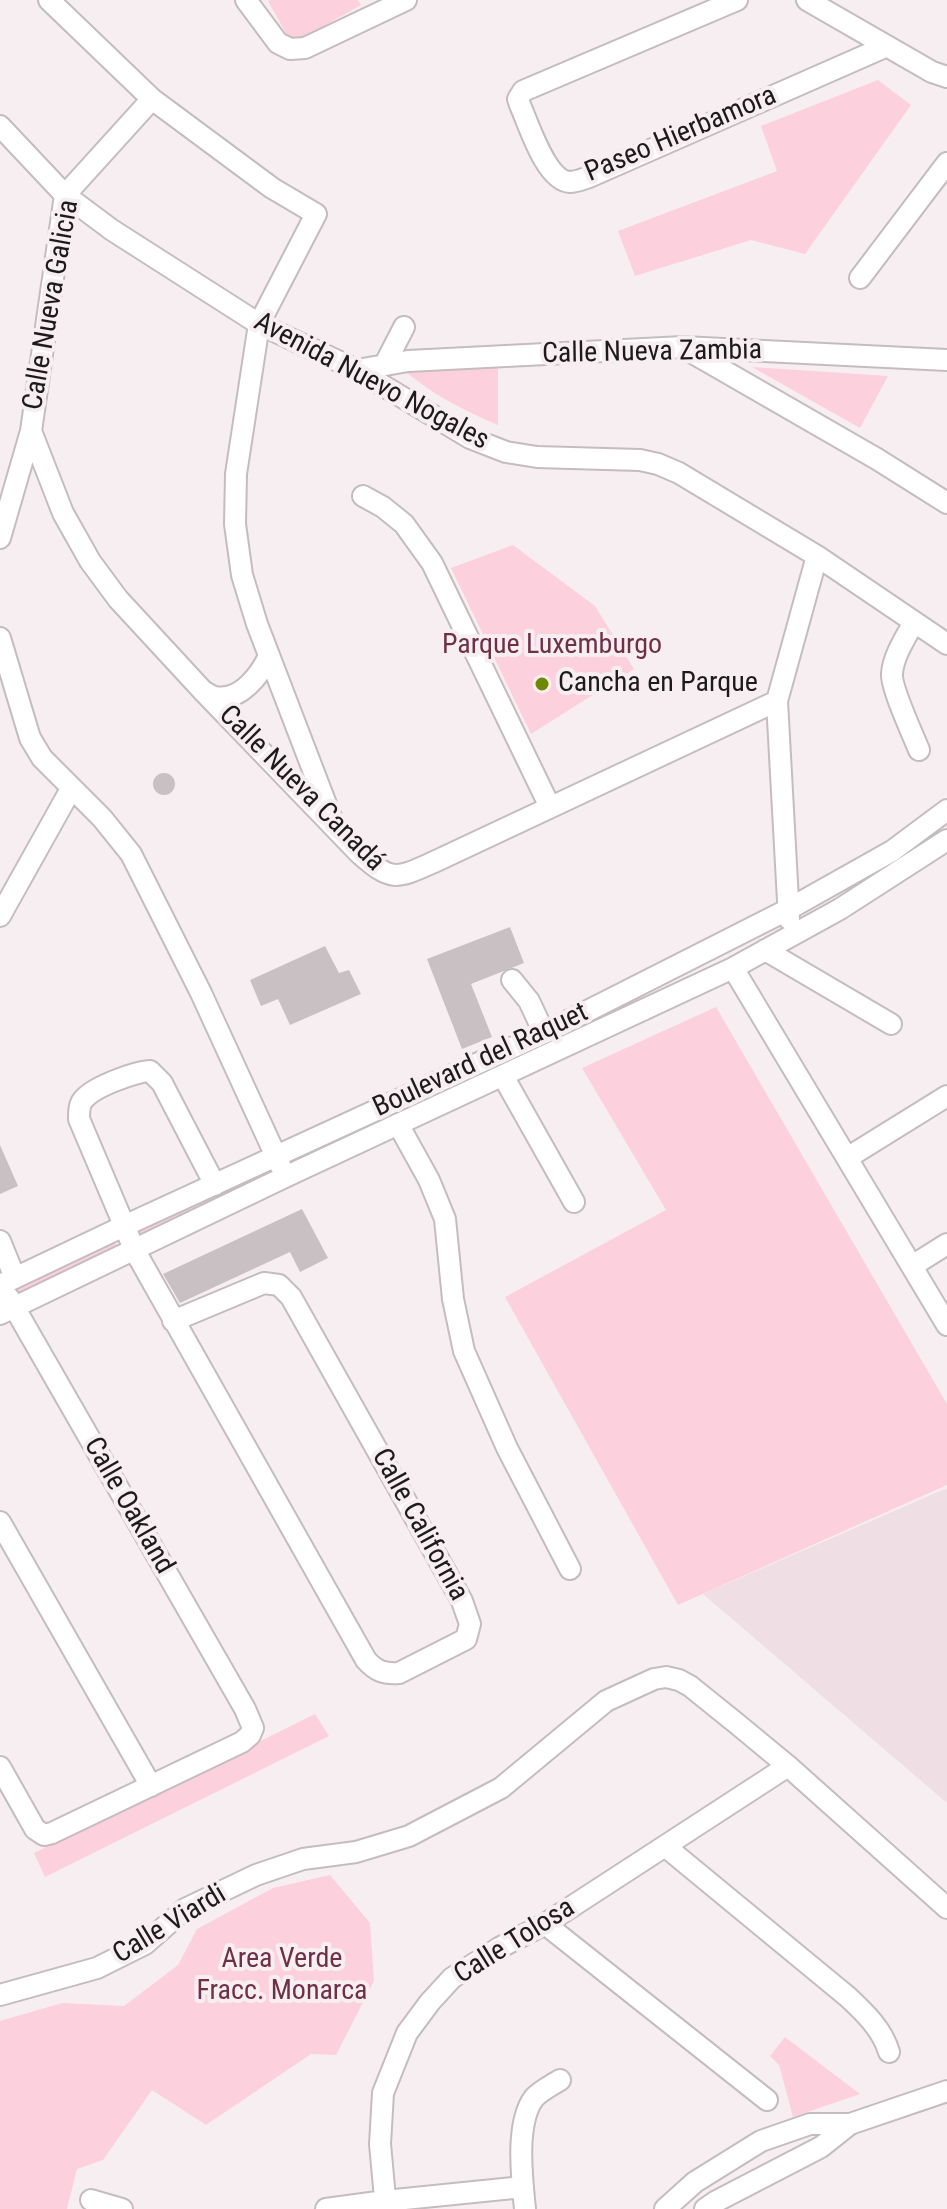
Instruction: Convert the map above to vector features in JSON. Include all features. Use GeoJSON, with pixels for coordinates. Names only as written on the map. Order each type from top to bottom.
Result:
{"type":"FeatureCollection","features":[{"type":"Feature","properties":{"kind":"street"},"geometry":{"type":"LineString","coordinates":[[49,0],[152,99],[272,188],[316,214],[259,324],[236,474],[235,524],[242,575],[257,624],[334,825]]}},
{"type":"Feature","properties":{"kind":"street"},"geometry":{"type":"LineString","coordinates":[[246,0],[278,43],[290,49],[305,48],[379,6],[406,0]]}},
{"type":"Feature","properties":{"kind":"street","name":"Paseo Hierbamora"},"geometry":{"type":"LineString","coordinates":[[737,0],[523,91],[518,99],[549,169],[560,179],[572,183],[589,177],[887,46]]}},
{"type":"Feature","properties":{"kind":"street"},"geometry":{"type":"LineString","coordinates":[[807,0],[932,72],[947,77]]}},
{"type":"Feature","properties":{"kind":"street","name":"Calle Nueva Galicia"},"geometry":{"type":"LineString","coordinates":[[0,538],[31,431],[65,195],[152,99]]}},
{"type":"Feature","properties":{"kind":"street","name":"Avenida Nuevo Nogales"},"geometry":{"type":"LineString","coordinates":[[0,126],[65,195],[112,230],[259,324],[357,370],[470,438],[506,452],[537,457],[640,460],[679,473],[817,556],[947,644]]}},
{"type":"Feature","properties":{"kind":"street"},"geometry":{"type":"LineString","coordinates":[[860,278],[947,163]]}},
{"type":"Feature","properties":{"kind":"street"},"geometry":{"type":"LineString","coordinates":[[385,364],[404,327]]}},
{"type":"Feature","properties":{"kind":"street"},"geometry":{"type":"LineString","coordinates":[[683,347],[947,503]]}},
{"type":"Feature","properties":{"kind":"street","name":"Calle Nueva Zambia"},"geometry":{"type":"LineString","coordinates":[[357,370],[408,361],[683,347],[941,364]]}},
{"type":"Feature","properties":{"kind":"street","name":"Calle Nueva Canadá"},"geometry":{"type":"LineString","coordinates":[[31,431],[63,513],[90,561],[118,599],[360,854],[378,870],[391,876],[411,872],[777,701]]}},
{"type":"Feature","properties":{"kind":"street"},"geometry":{"type":"LineString","coordinates":[[363,496],[404,524],[432,563],[550,807]]}},
{"type":"Feature","properties":{"kind":"street"},"geometry":{"type":"LineString","coordinates":[[792,936],[787,910],[777,701],[817,556]]}},
{"type":"Feature","properties":{"kind":"street"},"geometry":{"type":"LineString","coordinates":[[914,622],[891,675],[919,750]]}},
{"type":"Feature","properties":{"kind":"street"},"geometry":{"type":"LineString","coordinates":[[0,638],[30,738],[42,758],[118,837],[142,874],[201,993],[285,1177]]}},
{"type":"Feature","properties":{"kind":"street"},"geometry":{"type":"LineString","coordinates":[[203,691],[216,697],[232,695],[249,685],[269,656]]}},
{"type":"Feature","properties":{"kind":"street"},"geometry":{"type":"LineString","coordinates":[[0,916],[71,789]]}},
{"type":"Feature","properties":{"kind":"street","name":"Boulevard del Raquet"},"geometry":{"type":"LineString","coordinates":[[5,1282],[544,1033],[787,910],[892,851],[947,810]]}},
{"type":"Feature","properties":{"kind":"street","name":"Boulevard del Raquet"},"geometry":{"type":"LineString","coordinates":[[7,1311],[285,1177],[733,968],[840,909],[947,840]]}},
{"type":"Feature","properties":{"kind":"street"},"geometry":{"type":"LineString","coordinates":[[765,950],[891,1024]]}},
{"type":"Feature","properties":{"kind":"street"},"geometry":{"type":"LineString","coordinates":[[733,968],[947,1325]]}},
{"type":"Feature","properties":{"kind":"street"},"geometry":{"type":"LineString","coordinates":[[512,980],[529,1001],[544,1033]]}},
{"type":"Feature","properties":{"kind":"street","name":"Calle California"},"geometry":{"type":"LineString","coordinates":[[173,1321],[264,1283],[279,1285],[291,1297],[462,1601],[470,1624],[466,1639],[399,1673],[387,1674],[376,1670],[366,1660],[173,1321],[135,1251],[79,1119],[83,1100],[116,1080],[150,1071],[157,1077],[215,1185]]}},
{"type":"Feature","properties":{"kind":"street"},"geometry":{"type":"LineString","coordinates":[[503,1076],[574,1202]]}},
{"type":"Feature","properties":{"kind":"street"},"geometry":{"type":"LineString","coordinates":[[847,1158],[947,1096]]}},
{"type":"Feature","properties":{"kind":"street"},"geometry":{"type":"LineString","coordinates":[[398,1124],[429,1180],[445,1219],[453,1299],[464,1351],[507,1448],[570,1569]]}},
{"type":"Feature","properties":{"kind":"street","name":"Calle Oakland"},"geometry":{"type":"LineString","coordinates":[[0,1241],[7,1311],[245,1709],[253,1728],[242,1742],[151,1786]]}},
{"type":"Feature","properties":{"kind":"street"},"geometry":{"type":"LineString","coordinates":[[912,1266],[947,1244]]}},
{"type":"Feature","properties":{"kind":"street"},"geometry":{"type":"LineString","coordinates":[[0,1522],[151,1786],[44,1835],[39,1833],[0,1767]]}},
{"type":"Feature","properties":{"kind":"street","name":"Calle Viardi"},"geometry":{"type":"LineString","coordinates":[[0,1995],[97,1968],[145,1944],[185,1909],[256,1875],[303,1859],[356,1852],[409,1836],[501,1788],[606,1701],[654,1679],[666,1677],[690,1686],[788,1766],[947,1908]]}},
{"type":"Feature","properties":{"kind":"street","name":"Calle Tolosa"},"geometry":{"type":"LineString","coordinates":[[385,2205],[380,2144],[383,2093],[407,2033],[452,1978],[545,1924],[788,1766]]}},
{"type":"Feature","properties":{"kind":"street"},"geometry":{"type":"LineString","coordinates":[[666,1847],[848,1997],[873,2023],[889,2052]]}},
{"type":"Feature","properties":{"kind":"street"},"geometry":{"type":"LineString","coordinates":[[545,1924],[767,2100]]}},
{"type":"Feature","properties":{"kind":"street"},"geometry":{"type":"LineString","coordinates":[[525,2209],[523,2124],[535,2098],[560,2080]]}},
{"type":"Feature","properties":{"kind":"street"},"geometry":{"type":"LineString","coordinates":[[665,2209],[695,2182],[761,2141],[810,2124],[850,2124],[947,2091]]}},
{"type":"Feature","properties":{"kind":"street"},"geometry":{"type":"LineString","coordinates":[[705,2209],[821,2147],[850,2124]]}},
{"type":"Feature","properties":{"kind":"street"},"geometry":{"type":"LineString","coordinates":[[326,2209],[385,2205],[523,2187]]}},
{"type":"Feature","properties":{"kind":"street"},"geometry":{"type":"LineString","coordinates":[[91,2200],[122,2209]]}},
{"type":"Feature","properties":{"kind":"shaded area"},"geometry":{"type":"Polygon","coordinates":[[[947,1488],[947,1803],[703,1594],[947,1488]]]}},
{"type":"Feature","properties":{"kind":"green space"},"geometry":{"type":"Polygon","coordinates":[[[270,0],[358,0],[361,5],[292,44],[270,0]]]}},
{"type":"Feature","properties":{"kind":"green space"},"geometry":{"type":"Polygon","coordinates":[[[878,80],[911,105],[805,254],[751,240],[635,276],[618,231],[777,171],[761,126],[878,80]]]}},
{"type":"Feature","properties":{"kind":"green space"},"geometry":{"type":"Polygon","coordinates":[[[498,363],[498,425],[446,400],[399,366],[498,363]]]}},
{"type":"Feature","properties":{"kind":"green space"},"geometry":{"type":"Polygon","coordinates":[[[752,367],[888,376],[860,428],[752,367]]]}},
{"type":"Feature","properties":{"kind":"green space","name":"Parque Luxemburgo"},"geometry":{"type":"Polygon","coordinates":[[[513,545],[595,606],[634,669],[531,734],[451,568],[513,545]]]}},
{"type":"Feature","properties":{"kind":"green space"},"geometry":{"type":"Polygon","coordinates":[[[716,1007],[947,1404],[947,1485],[678,1605],[505,1297],[666,1210],[582,1068],[716,1007]]]}},
{"type":"Feature","properties":{"kind":"green space"},"geometry":{"type":"Polygon","coordinates":[[[258,1170],[265,1183],[134,1248],[126,1234],[258,1170]]]}},
{"type":"Feature","properties":{"kind":"green space"},"geometry":{"type":"Polygon","coordinates":[[[114,1240],[121,1254],[20,1302],[13,1291],[114,1240]]]}},
{"type":"Feature","properties":{"kind":"green space"},"geometry":{"type":"Polygon","coordinates":[[[315,1714],[329,1736],[45,1877],[34,1853],[315,1714]]]}},
{"type":"Feature","properties":{"kind":"green space","name":"Area Verde Fracc. Monarca"},"geometry":{"type":"Polygon","coordinates":[[[330,1875],[370,1923],[374,1981],[336,2055],[311,2054],[206,2125],[152,2090],[103,2160],[77,2169],[67,2209],[0,2209],[0,2021],[62,2003],[124,2006],[178,1965],[197,1929],[273,1888],[330,1875]]]}},
{"type":"Feature","properties":{"kind":"green space"},"geometry":{"type":"Polygon","coordinates":[[[785,2037],[860,2094],[793,2117],[779,2065],[770,2056],[785,2037]]]}},
{"type":"Feature","properties":{"kind":"building"},"geometry":{"type":"Polygon","coordinates":[[[160,773],[168,773],[175,784],[168,795],[160,795],[153,788],[153,780],[160,773]]]}},
{"type":"Feature","properties":{"kind":"building"},"geometry":{"type":"Polygon","coordinates":[[[510,927],[524,963],[471,984],[492,1037],[462,1049],[427,959],[510,927]]]}},
{"type":"Feature","properties":{"kind":"building"},"geometry":{"type":"Polygon","coordinates":[[[325,946],[339,973],[349,970],[361,994],[290,1025],[278,999],[261,1006],[250,980],[325,946]]]}},
{"type":"Feature","properties":{"kind":"building"},"geometry":{"type":"Polygon","coordinates":[[[0,1145],[18,1186],[0,1194],[0,1145]]]}},
{"type":"Feature","properties":{"kind":"building"},"geometry":{"type":"Polygon","coordinates":[[[302,1209],[328,1258],[300,1272],[290,1252],[180,1303],[163,1274],[302,1209]]]}},
{"type":"Feature","properties":{"kind":"place","name":"Cancha en Parque"},"geometry":{"type":"Point","coordinates":[542,684]}}]}
